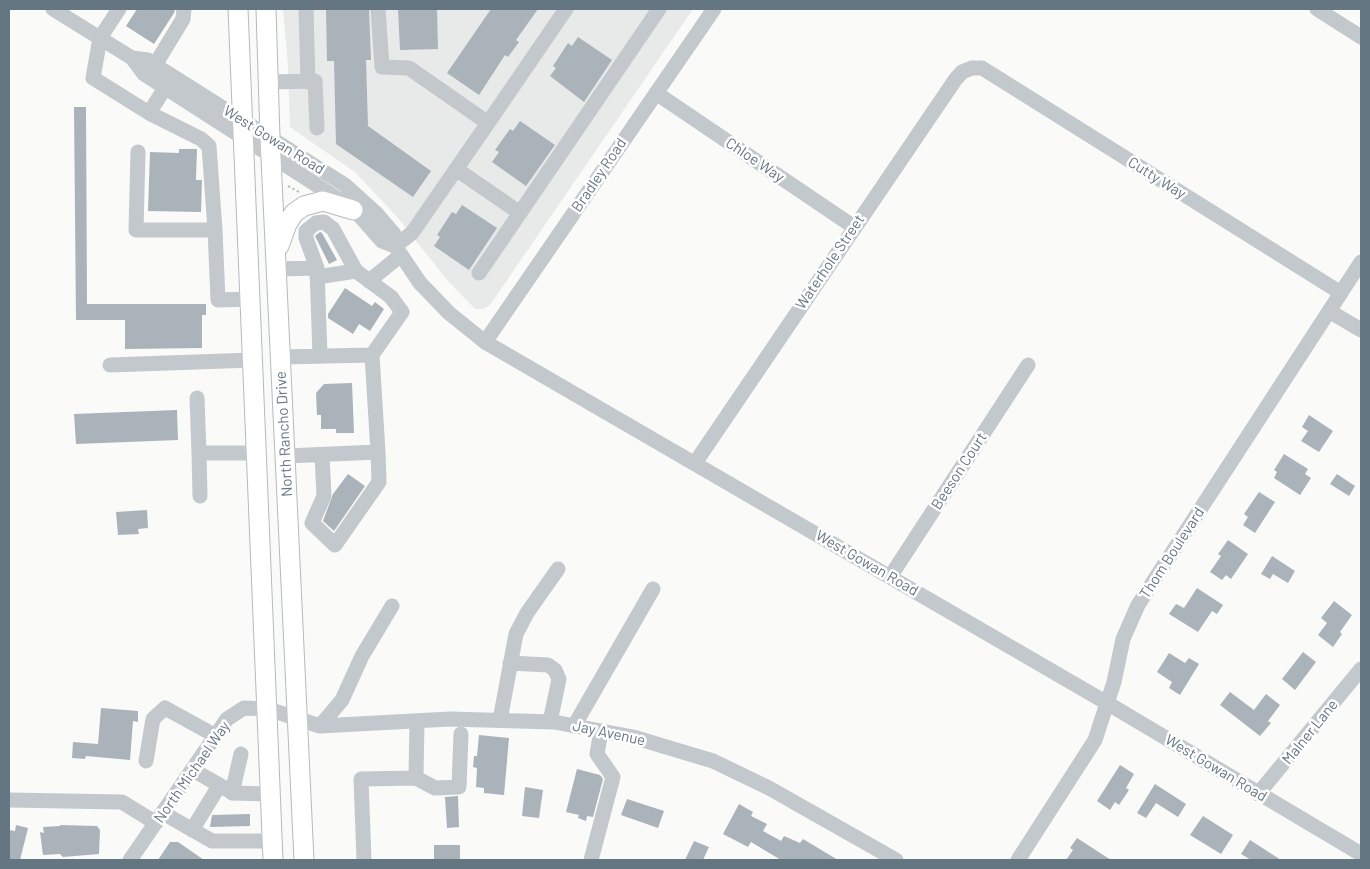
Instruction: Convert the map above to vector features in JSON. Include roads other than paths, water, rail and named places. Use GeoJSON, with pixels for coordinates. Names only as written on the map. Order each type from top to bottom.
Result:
{"type":"FeatureCollection","features":[{"type":"Feature","properties":{"kind":"main road","name":"North Rancho Drive"},"geometry":{"type":"LineString","coordinates":[[238,9],[273,860]]}},
{"type":"Feature","properties":{"kind":"main road","name":"North Rancho Drive"},"geometry":{"type":"LineString","coordinates":[[266,9],[270,137],[304,860]]}},
{"type":"Feature","properties":{"kind":"main road"},"geometry":{"type":"LineString","coordinates":[[277,260],[287,224],[294,213],[304,206],[323,201],[353,210]]}},
{"type":"Feature","properties":{"kind":"street","name":"West Gowan Road"},"geometry":{"type":"LineString","coordinates":[[54,9],[132,58],[144,74],[224,128],[243,129],[270,137],[360,197],[394,234],[398,250],[420,284],[449,313],[485,342],[1107,703],[1361,854]]}},
{"type":"Feature","properties":{"kind":"street"},"geometry":{"type":"LineString","coordinates":[[119,9],[100,38],[93,78],[149,113],[201,139],[210,146],[218,300],[250,299]]}},
{"type":"Feature","properties":{"kind":"street"},"geometry":{"type":"LineString","coordinates":[[156,65],[183,19],[184,9]]}},
{"type":"Feature","properties":{"kind":"street"},"geometry":{"type":"LineString","coordinates":[[306,9],[308,82]]}},
{"type":"Feature","properties":{"kind":"street"},"geometry":{"type":"LineString","coordinates":[[378,9],[382,68],[409,68],[488,123]]}},
{"type":"Feature","properties":{"kind":"street"},"geometry":{"type":"LineString","coordinates":[[369,281],[412,233],[566,9]]}},
{"type":"Feature","properties":{"kind":"street"},"geometry":{"type":"LineString","coordinates":[[479,273],[659,9]]}},
{"type":"Feature","properties":{"kind":"street","name":"Bradley Road"},"geometry":{"type":"LineString","coordinates":[[485,342],[714,9]]}},
{"type":"Feature","properties":{"kind":"street"},"geometry":{"type":"LineString","coordinates":[[1317,9],[1361,37]]}},
{"type":"Feature","properties":{"kind":"street","name":"West Gowan Road"},"geometry":{"type":"LineString","coordinates":[[132,58],[148,60],[156,65],[243,129],[271,157],[353,210],[382,241],[398,250]]}},
{"type":"Feature","properties":{"kind":"street","name":"Waterhole Street"},"geometry":{"type":"LineString","coordinates":[[695,464],[954,80],[972,68]]}},
{"type":"Feature","properties":{"kind":"street","name":"Cutty Way"},"geometry":{"type":"LineString","coordinates":[[972,68],[982,68],[1341,293]]}},
{"type":"Feature","properties":{"kind":"street"},"geometry":{"type":"LineString","coordinates":[[269,82],[315,81],[317,128]]}},
{"type":"Feature","properties":{"kind":"street"},"geometry":{"type":"LineString","coordinates":[[149,113],[165,88]]}},
{"type":"Feature","properties":{"kind":"street","name":"Chloe Way"},"geometry":{"type":"LineString","coordinates":[[656,93],[854,227]]}},
{"type":"Feature","properties":{"kind":"street"},"geometry":{"type":"LineString","coordinates":[[138,152],[136,230],[214,230]]}},
{"type":"Feature","properties":{"kind":"street"},"geometry":{"type":"LineString","coordinates":[[456,169],[520,213]]}},
{"type":"Feature","properties":{"kind":"street"},"geometry":{"type":"LineString","coordinates":[[320,356],[317,272],[306,238],[306,231],[316,222],[324,222],[333,229],[356,271],[391,297],[402,312],[372,355],[379,482],[335,544],[312,523],[324,496],[322,455]]}},
{"type":"Feature","properties":{"kind":"street"},"geometry":{"type":"LineString","coordinates":[[277,260],[317,272],[356,271]]}},
{"type":"Feature","properties":{"kind":"street","name":"Thom Boulevard"},"geometry":{"type":"LineString","coordinates":[[1018,860],[1095,740],[1107,703],[1123,639],[1138,605],[1361,262]]}},
{"type":"Feature","properties":{"kind":"street"},"geometry":{"type":"LineString","coordinates":[[1329,311],[1361,330]]}},
{"type":"Feature","properties":{"kind":"street"},"geometry":{"type":"LineString","coordinates":[[281,357],[372,355]]}},
{"type":"Feature","properties":{"kind":"street"},"geometry":{"type":"LineString","coordinates":[[110,365],[253,360]]}},
{"type":"Feature","properties":{"kind":"street","name":"Beeson Court"},"geometry":{"type":"LineString","coordinates":[[890,577],[1028,365]]}},
{"type":"Feature","properties":{"kind":"street"},"geometry":{"type":"LineString","coordinates":[[197,398],[200,496]]}},
{"type":"Feature","properties":{"kind":"street"},"geometry":{"type":"LineString","coordinates":[[286,456],[378,452]]}},
{"type":"Feature","properties":{"kind":"street"},"geometry":{"type":"LineString","coordinates":[[199,453],[256,453]]}},
{"type":"Feature","properties":{"kind":"street"},"geometry":{"type":"LineString","coordinates":[[500,720],[516,634],[527,613],[558,569]]}},
{"type":"Feature","properties":{"kind":"street"},"geometry":{"type":"LineString","coordinates":[[574,726],[653,589]]}},
{"type":"Feature","properties":{"kind":"street"},"geometry":{"type":"LineString","coordinates":[[320,726],[342,700],[362,656],[392,606]]}},
{"type":"Feature","properties":{"kind":"street"},"geometry":{"type":"LineString","coordinates":[[510,663],[548,665],[555,670],[559,679],[550,722]]}},
{"type":"Feature","properties":{"kind":"street","name":"Malner Lane"},"geometry":{"type":"LineString","coordinates":[[1258,794],[1361,669]]}},
{"type":"Feature","properties":{"kind":"street"},"geometry":{"type":"LineString","coordinates":[[146,761],[154,719],[165,708],[216,736]]}},
{"type":"Feature","properties":{"kind":"street","name":"North Michael Way"},"geometry":{"type":"LineString","coordinates":[[130,860],[227,719],[244,708],[268,709],[296,718]]}},
{"type":"Feature","properties":{"kind":"street","name":"Jay Avenue"},"geometry":{"type":"LineString","coordinates":[[296,718],[320,726],[417,721],[500,720],[550,722],[633,737],[713,762],[769,788],[896,860]]}},
{"type":"Feature","properties":{"kind":"street"},"geometry":{"type":"LineString","coordinates":[[416,778],[417,721]]}},
{"type":"Feature","properties":{"kind":"street"},"geometry":{"type":"LineString","coordinates":[[591,860],[613,777],[597,754],[601,731]]}},
{"type":"Feature","properties":{"kind":"street"},"geometry":{"type":"LineString","coordinates":[[364,860],[361,779],[416,778],[435,788],[459,787],[461,734]]}},
{"type":"Feature","properties":{"kind":"street"},"geometry":{"type":"LineString","coordinates":[[192,830],[226,789],[241,754]]}},
{"type":"Feature","properties":{"kind":"street"},"geometry":{"type":"LineString","coordinates":[[192,770],[226,789],[271,794]]}},
{"type":"Feature","properties":{"kind":"street"},"geometry":{"type":"LineString","coordinates":[[9,800],[122,802],[192,830],[212,841],[272,841]]}}]}
